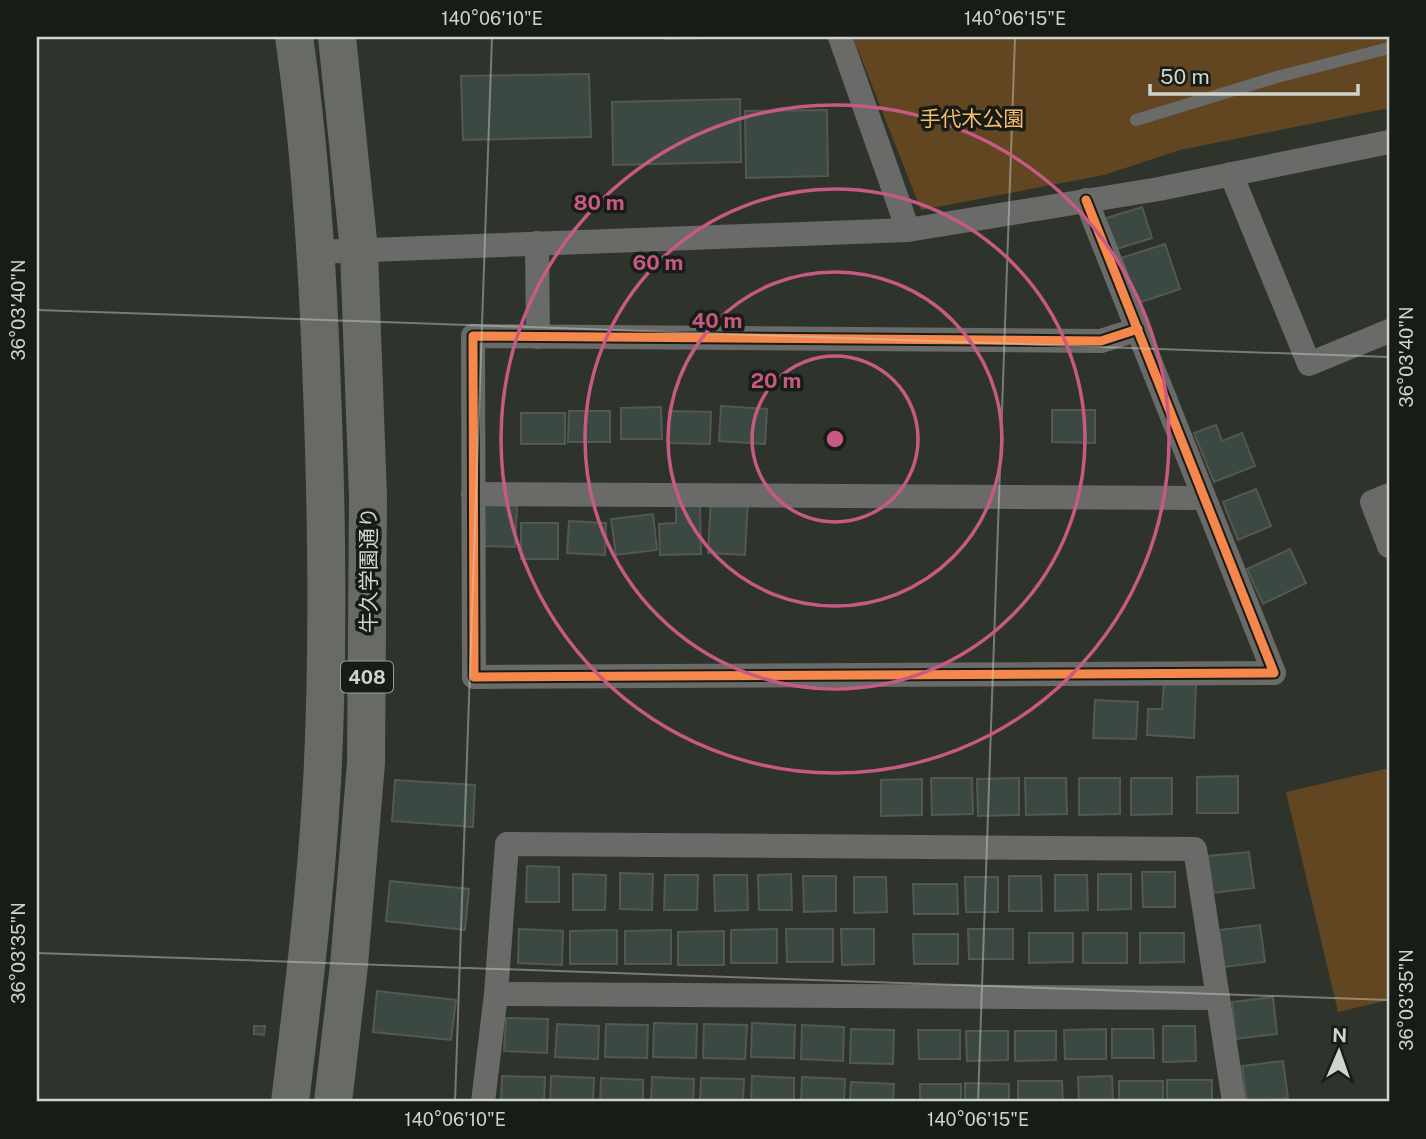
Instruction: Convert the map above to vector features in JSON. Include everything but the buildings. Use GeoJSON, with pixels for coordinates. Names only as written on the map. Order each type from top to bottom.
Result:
{"type":"FeatureCollection","features":[{"type":"Feature","properties":{"kind":"highway","name":"牛久学園通り"},"geometry":{"type":"LineString","coordinates":[[290,1102],[307,965],[322,782],[326,504],[315,252],[294,37]]}},
{"type":"Feature","properties":{"kind":"highway","name":"牛久学園通り"},"geometry":{"type":"LineString","coordinates":[[332,1102],[349,965],[366,763],[368,497],[359,250],[337,37]]}},
{"type":"Feature","properties":{"kind":"street"},"geometry":{"type":"LineString","coordinates":[[840,37],[908,230]]}},
{"type":"Feature","properties":{"kind":"street"},"geometry":{"type":"LineString","coordinates":[[315,252],[908,230],[1160,189],[1389,142]]}},
{"type":"Feature","properties":{"kind":"street"},"geometry":{"type":"LineString","coordinates":[[1231,174],[1309,364],[1389,331]]}},
{"type":"Feature","properties":{"kind":"street"},"geometry":{"type":"LineString","coordinates":[[1086,200],[1138,330],[1204,498],[1274,673],[474,677],[473,336],[1101,341],[1138,330]]}},
{"type":"Feature","properties":{"kind":"street"},"geometry":{"type":"LineString","coordinates":[[537,243],[538,337]]}},
{"type":"Feature","properties":{"kind":"street"},"geometry":{"type":"LineString","coordinates":[[474,494],[1204,498]]}},
{"type":"Feature","properties":{"kind":"street"},"geometry":{"type":"LineString","coordinates":[[1389,495],[1372,502],[1389,546]]}},
{"type":"Feature","properties":{"kind":"street"},"geometry":{"type":"LineString","coordinates":[[483,1102],[496,994],[507,844],[1195,849],[1234,1102]]}},
{"type":"Feature","properties":{"kind":"street"},"geometry":{"type":"LineString","coordinates":[[496,994],[1218,998]]}},
{"type":"Feature","properties":{"kind":"lane"},"geometry":{"type":"LineString","coordinates":[[1136,120],[1277,77],[1389,48]]}},
{"type":"Feature","properties":{"kind":"green space","name":"手代木公園"},"geometry":{"type":"Polygon","coordinates":[[[853,37],[1389,37],[1389,108],[1180,150],[1104,175],[921,210],[853,37]]]}},
{"type":"Feature","properties":{"kind":"green space"},"geometry":{"type":"Polygon","coordinates":[[[1389,768],[1389,1000],[1338,1012],[1286,792],[1389,768]]]}},
{"type":"Feature","properties":{"kind":"cycle path"},"geometry":{"type":"LineString","coordinates":[[1086,200],[1274,673],[474,677],[473,336],[1101,341],[1138,329]]}}]}
